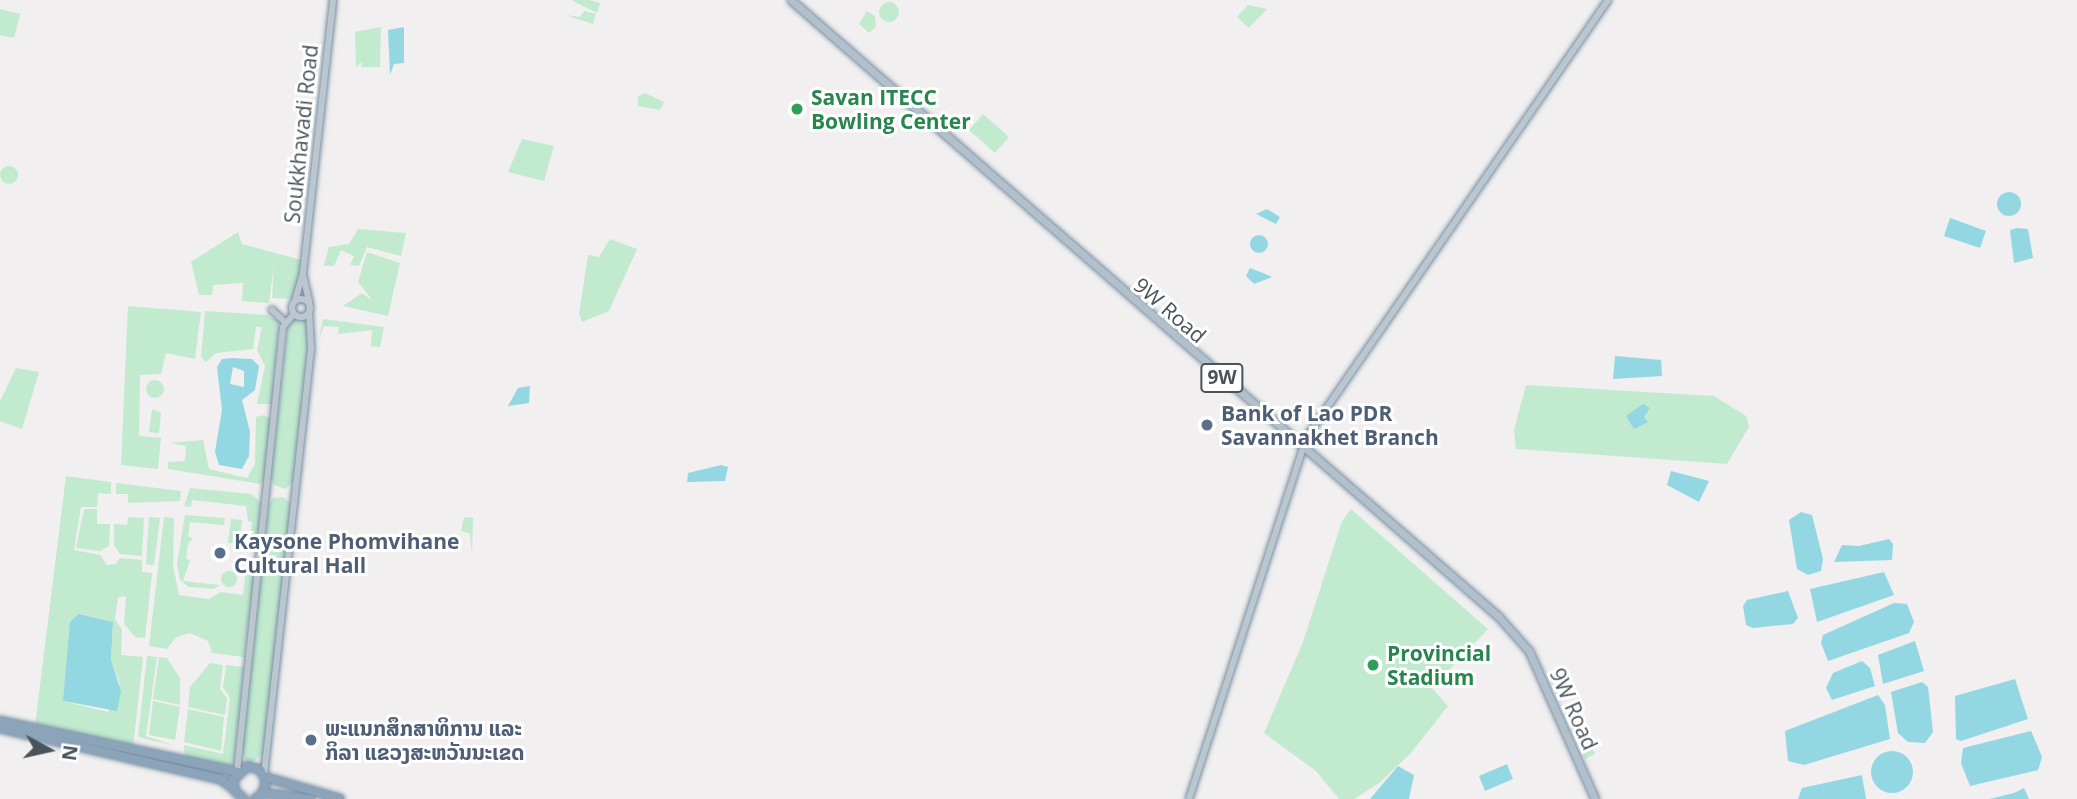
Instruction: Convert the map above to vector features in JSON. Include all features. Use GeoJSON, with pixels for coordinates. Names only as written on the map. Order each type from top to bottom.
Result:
{"type":"FeatureCollection","features":[{"type":"Feature","properties":{"kind":"highway"},"geometry":{"type":"LineString","coordinates":[[0,721],[176,765],[220,779],[244,799]]}},
{"type":"Feature","properties":{"kind":"highway"},"geometry":{"type":"LineString","coordinates":[[0,727],[176,765],[237,772],[251,766],[265,776],[340,799]]}},
{"type":"Feature","properties":{"kind":"highway"},"geometry":{"type":"LineString","coordinates":[[234,793],[237,772]]}},
{"type":"Feature","properties":{"kind":"highway"},"geometry":{"type":"LineString","coordinates":[[265,776],[261,796],[310,799]]}},
{"type":"Feature","properties":{"kind":"main road","name":"9W Road"},"geometry":{"type":"LineString","coordinates":[[791,0],[1302,448],[1489,608],[1521,642],[1595,799]]}},
{"type":"Feature","properties":{"kind":"street","name":"Soukkhavadi Road"},"geometry":{"type":"LineString","coordinates":[[294,314],[303,273],[333,0]]}},
{"type":"Feature","properties":{"kind":"street"},"geometry":{"type":"LineString","coordinates":[[1189,799],[1302,448],[1608,0]]}},
{"type":"Feature","properties":{"kind":"street","name":"Soukkhavadi Road"},"geometry":{"type":"LineString","coordinates":[[265,776],[311,347],[309,303],[303,273]]}},
{"type":"Feature","properties":{"kind":"street"},"geometry":{"type":"LineString","coordinates":[[295,301],[309,303]]}},
{"type":"Feature","properties":{"kind":"street"},"geometry":{"type":"LineString","coordinates":[[272,310],[285,322]]}},
{"type":"Feature","properties":{"kind":"street"},"geometry":{"type":"LineString","coordinates":[[237,772],[285,322],[294,314],[301,318],[309,314]]}},
{"type":"Feature","properties":{"kind":"green space"},"geometry":{"type":"Polygon","coordinates":[[[571,0],[590,0],[600,3],[597,13],[571,0]]]}},
{"type":"Feature","properties":{"kind":"green space"},"geometry":{"type":"Polygon","coordinates":[[[889,2],[896,5],[899,12],[896,19],[889,22],[882,19],[879,12],[882,5],[889,2]]]}},
{"type":"Feature","properties":{"kind":"green space"},"geometry":{"type":"Polygon","coordinates":[[[1248,5],[1267,9],[1249,28],[1237,17],[1248,5]]]}},
{"type":"Feature","properties":{"kind":"green space"},"geometry":{"type":"Polygon","coordinates":[[[0,9],[20,14],[14,38],[0,35],[0,9]]]}},
{"type":"Feature","properties":{"kind":"green space"},"geometry":{"type":"Polygon","coordinates":[[[584,11],[596,14],[593,24],[565,15],[580,17],[584,11]]]}},
{"type":"Feature","properties":{"kind":"green space"},"geometry":{"type":"Polygon","coordinates":[[[867,11],[875,16],[876,27],[869,33],[859,24],[867,11]]]}},
{"type":"Feature","properties":{"kind":"green space"},"geometry":{"type":"Polygon","coordinates":[[[381,27],[380,67],[361,67],[362,62],[356,67],[355,32],[381,27]]]}},
{"type":"Feature","properties":{"kind":"green space"},"geometry":{"type":"Polygon","coordinates":[[[645,93],[664,102],[660,110],[638,106],[638,96],[645,93]]]}},
{"type":"Feature","properties":{"kind":"green space"},"geometry":{"type":"Polygon","coordinates":[[[983,114],[1009,137],[995,153],[969,130],[983,114]]]}},
{"type":"Feature","properties":{"kind":"green space"},"geometry":{"type":"Polygon","coordinates":[[[522,139],[554,146],[544,181],[508,172],[522,139]]]}},
{"type":"Feature","properties":{"kind":"green space"},"geometry":{"type":"Polygon","coordinates":[[[5,166],[13,166],[18,175],[16,182],[5,184],[0,179],[0,171],[5,166]]]}},
{"type":"Feature","properties":{"kind":"green space"},"geometry":{"type":"Polygon","coordinates":[[[358,229],[406,233],[401,256],[367,247],[359,266],[350,265],[354,256],[341,250],[334,266],[324,266],[329,247],[349,244],[358,229]]]}},
{"type":"Feature","properties":{"kind":"green space"},"geometry":{"type":"Polygon","coordinates":[[[238,232],[242,244],[301,260],[296,292],[291,299],[272,298],[274,265],[269,303],[242,301],[243,283],[213,285],[212,295],[199,295],[191,262],[238,232]]]}},
{"type":"Feature","properties":{"kind":"green space"},"geometry":{"type":"Polygon","coordinates":[[[610,239],[637,249],[609,311],[582,322],[579,314],[588,255],[599,257],[610,239]]]}},
{"type":"Feature","properties":{"kind":"green space"},"geometry":{"type":"Polygon","coordinates":[[[367,252],[400,263],[388,316],[343,306],[362,293],[373,301],[358,282],[367,252]]]}},
{"type":"Feature","properties":{"kind":"green space"},"geometry":{"type":"Polygon","coordinates":[[[128,306],[201,312],[195,359],[166,353],[161,374],[140,375],[139,436],[161,438],[158,469],[121,465],[128,306]]]}},
{"type":"Feature","properties":{"kind":"green space"},"geometry":{"type":"Polygon","coordinates":[[[205,311],[267,315],[279,321],[272,404],[257,404],[265,366],[257,350],[262,327],[256,327],[253,349],[216,353],[206,362],[201,357],[205,311]]]}},
{"type":"Feature","properties":{"kind":"green space"},"geometry":{"type":"Polygon","coordinates":[[[296,318],[308,321],[310,327],[293,482],[285,489],[274,485],[271,478],[288,323],[296,318]]]}},
{"type":"Feature","properties":{"kind":"green space"},"geometry":{"type":"Polygon","coordinates":[[[323,319],[384,327],[380,347],[371,346],[372,330],[338,334],[339,327],[324,326],[319,339],[323,319]]]}},
{"type":"Feature","properties":{"kind":"green space"},"geometry":{"type":"Polygon","coordinates":[[[16,368],[39,372],[22,429],[0,421],[0,401],[16,368]]]}},
{"type":"Feature","properties":{"kind":"green space"},"geometry":{"type":"Polygon","coordinates":[[[155,380],[161,383],[164,389],[161,395],[155,398],[149,395],[146,389],[149,383],[155,380]]]}},
{"type":"Feature","properties":{"kind":"green space"},"geometry":{"type":"Polygon","coordinates":[[[1526,385],[1714,396],[1746,416],[1749,427],[1727,464],[1516,449],[1514,430],[1526,385]]]}},
{"type":"Feature","properties":{"kind":"green space"},"geometry":{"type":"Polygon","coordinates":[[[152,409],[161,413],[159,433],[149,432],[152,409]]]}},
{"type":"Feature","properties":{"kind":"green space"},"geometry":{"type":"Polygon","coordinates":[[[264,415],[271,419],[265,478],[260,484],[168,469],[168,462],[185,461],[186,446],[170,443],[203,440],[209,469],[247,478],[255,464],[256,417],[264,415]]]}},
{"type":"Feature","properties":{"kind":"green space"},"geometry":{"type":"Polygon","coordinates":[[[66,476],[111,482],[111,494],[98,493],[97,507],[81,507],[74,550],[100,555],[107,565],[116,564],[120,558],[142,560],[142,572],[152,573],[145,638],[135,637],[124,624],[126,596],[118,597],[115,619],[122,630],[121,655],[143,657],[133,748],[35,726],[66,476]],[[80,614],[63,701],[108,712],[120,684],[111,660],[113,622],[80,614]]]}},
{"type":"Feature","properties":{"kind":"green space"},"geometry":{"type":"Polygon","coordinates":[[[116,483],[181,491],[180,501],[128,503],[128,494],[116,494],[116,483]]]}},
{"type":"Feature","properties":{"kind":"green space"},"geometry":{"type":"Polygon","coordinates":[[[190,488],[251,494],[261,502],[257,552],[249,551],[252,522],[248,521],[246,506],[192,500],[191,507],[184,506],[190,488]]]}},
{"type":"Feature","properties":{"kind":"green space"},"geometry":{"type":"Polygon","coordinates":[[[283,497],[291,504],[264,754],[254,761],[246,760],[242,750],[269,504],[273,498],[283,497]]]}},
{"type":"Feature","properties":{"kind":"green space"},"geometry":{"type":"Polygon","coordinates":[[[84,509],[97,509],[97,524],[110,524],[109,546],[100,551],[76,548],[84,509]]]}},
{"type":"Feature","properties":{"kind":"green space","name":"Provincial Stadium"},"geometry":{"type":"Polygon","coordinates":[[[1351,509],[1488,629],[1432,688],[1448,706],[1410,754],[1379,783],[1354,799],[1339,799],[1316,771],[1264,733],[1303,642],[1342,521],[1351,509]]]}},
{"type":"Feature","properties":{"kind":"green space"},"geometry":{"type":"Polygon","coordinates":[[[185,515],[225,518],[224,525],[190,522],[188,536],[193,539],[188,544],[186,559],[190,560],[183,581],[220,585],[213,589],[189,587],[180,580],[177,564],[185,515]]]}},
{"type":"Feature","properties":{"kind":"green space"},"geometry":{"type":"Polygon","coordinates":[[[128,517],[144,518],[142,556],[120,554],[114,545],[114,524],[127,525],[128,517]]]}},
{"type":"Feature","properties":{"kind":"green space"},"geometry":{"type":"Polygon","coordinates":[[[149,517],[160,518],[154,565],[146,564],[149,517]]]}},
{"type":"Feature","properties":{"kind":"green space"},"geometry":{"type":"Polygon","coordinates":[[[164,517],[174,518],[173,565],[179,595],[209,599],[221,592],[243,595],[247,561],[256,565],[244,657],[212,653],[208,641],[190,633],[176,637],[167,649],[149,646],[164,517]]]}},
{"type":"Feature","properties":{"kind":"green space"},"geometry":{"type":"Polygon","coordinates":[[[464,517],[473,518],[472,554],[470,534],[461,531],[464,517]]]}},
{"type":"Feature","properties":{"kind":"green space"},"geometry":{"type":"Polygon","coordinates":[[[231,519],[242,520],[239,544],[228,543],[231,519]]]}},
{"type":"Feature","properties":{"kind":"green space"},"geometry":{"type":"Polygon","coordinates":[[[229,571],[235,573],[235,585],[229,587],[223,585],[221,579],[223,573],[229,571]]]}},
{"type":"Feature","properties":{"kind":"green space"},"geometry":{"type":"Polygon","coordinates":[[[147,656],[157,657],[146,736],[175,746],[138,737],[147,656]]]}},
{"type":"Feature","properties":{"kind":"green space"},"geometry":{"type":"Polygon","coordinates":[[[159,657],[167,658],[180,678],[180,705],[153,699],[159,657]]]}},
{"type":"Feature","properties":{"kind":"green space"},"geometry":{"type":"Polygon","coordinates":[[[210,663],[223,665],[220,689],[227,698],[225,715],[188,707],[190,687],[210,663]]]}},
{"type":"Feature","properties":{"kind":"green space"},"geometry":{"type":"Polygon","coordinates":[[[226,665],[244,667],[234,761],[228,768],[185,760],[184,745],[223,754],[230,698],[223,687],[226,665]]]}},
{"type":"Feature","properties":{"kind":"green space"},"geometry":{"type":"Polygon","coordinates":[[[153,701],[180,707],[175,740],[149,735],[153,701]]]}},
{"type":"Feature","properties":{"kind":"green space"},"geometry":{"type":"Polygon","coordinates":[[[188,709],[224,717],[221,751],[184,742],[188,709]]]}},
{"type":"Feature","properties":{"kind":"green space"},"geometry":{"type":"Polygon","coordinates":[[[1582,725],[1595,754],[1585,759],[1573,733],[1582,725]]]}},
{"type":"Feature","properties":{"kind":"water"},"geometry":{"type":"Polygon","coordinates":[[[404,27],[404,63],[394,64],[390,75],[388,30],[404,27]]]}},
{"type":"Feature","properties":{"kind":"water"},"geometry":{"type":"Polygon","coordinates":[[[2009,192],[2020,199],[2021,204],[2014,215],[2009,216],[1998,209],[1997,204],[2004,193],[2009,192]]]}},
{"type":"Feature","properties":{"kind":"water"},"geometry":{"type":"Polygon","coordinates":[[[1267,209],[1280,217],[1276,224],[1256,214],[1267,209]]]}},
{"type":"Feature","properties":{"kind":"water"},"geometry":{"type":"Polygon","coordinates":[[[1950,218],[1986,231],[1980,248],[1944,236],[1950,218]]]}},
{"type":"Feature","properties":{"kind":"water"},"geometry":{"type":"Polygon","coordinates":[[[2028,229],[2033,258],[2014,263],[2010,230],[2028,229]]]}},
{"type":"Feature","properties":{"kind":"water"},"geometry":{"type":"Polygon","coordinates":[[[1259,235],[1265,238],[1268,244],[1265,250],[1259,253],[1253,250],[1250,244],[1253,238],[1259,235]]]}},
{"type":"Feature","properties":{"kind":"water"},"geometry":{"type":"Polygon","coordinates":[[[1250,268],[1272,277],[1254,284],[1246,276],[1250,268]]]}},
{"type":"Feature","properties":{"kind":"water"},"geometry":{"type":"Polygon","coordinates":[[[1615,356],[1661,360],[1662,376],[1613,379],[1615,356]]]}},
{"type":"Feature","properties":{"kind":"water"},"geometry":{"type":"Polygon","coordinates":[[[222,359],[252,359],[259,366],[255,390],[242,400],[250,432],[249,456],[242,469],[219,465],[215,452],[222,410],[217,367],[222,359]],[[233,367],[230,384],[244,387],[244,371],[233,367]]]}},
{"type":"Feature","properties":{"kind":"water"},"geometry":{"type":"Polygon","coordinates":[[[530,386],[529,403],[508,406],[518,388],[530,386]]]}},
{"type":"Feature","properties":{"kind":"water"},"geometry":{"type":"Polygon","coordinates":[[[1643,404],[1650,408],[1644,417],[1648,422],[1634,429],[1626,416],[1643,404]]]}},
{"type":"Feature","properties":{"kind":"water"},"geometry":{"type":"Polygon","coordinates":[[[721,465],[728,467],[725,481],[687,482],[688,473],[721,465]]]}},
{"type":"Feature","properties":{"kind":"water"},"geometry":{"type":"Polygon","coordinates":[[[1671,471],[1709,481],[1699,502],[1667,485],[1671,471]]]}},
{"type":"Feature","properties":{"kind":"water"},"geometry":{"type":"Polygon","coordinates":[[[1801,512],[1812,515],[1823,559],[1821,571],[1808,575],[1797,569],[1789,520],[1801,512]]]}},
{"type":"Feature","properties":{"kind":"water"},"geometry":{"type":"Polygon","coordinates":[[[1889,539],[1893,544],[1892,560],[1834,562],[1842,545],[1859,546],[1889,539]]]}},
{"type":"Feature","properties":{"kind":"water"},"geometry":{"type":"Polygon","coordinates":[[[1884,572],[1894,595],[1817,622],[1810,589],[1884,572]]]}},
{"type":"Feature","properties":{"kind":"water"},"geometry":{"type":"Polygon","coordinates":[[[1788,591],[1798,618],[1793,624],[1753,628],[1746,625],[1743,606],[1747,600],[1788,591]]]}},
{"type":"Feature","properties":{"kind":"water"},"geometry":{"type":"Polygon","coordinates":[[[1894,603],[1907,604],[1914,622],[1909,633],[1828,661],[1821,643],[1823,635],[1894,603]]]}},
{"type":"Feature","properties":{"kind":"water"},"geometry":{"type":"Polygon","coordinates":[[[79,614],[113,622],[111,660],[121,691],[117,711],[63,701],[70,622],[79,614]]]}},
{"type":"Feature","properties":{"kind":"water"},"geometry":{"type":"Polygon","coordinates":[[[1915,641],[1924,671],[1883,684],[1878,655],[1915,641]]]}},
{"type":"Feature","properties":{"kind":"water"},"geometry":{"type":"Polygon","coordinates":[[[1862,661],[1870,668],[1875,686],[1832,700],[1826,688],[1833,673],[1862,661]]]}},
{"type":"Feature","properties":{"kind":"water"},"geometry":{"type":"Polygon","coordinates":[[[2015,679],[2028,719],[1961,741],[1956,739],[1955,696],[2015,679]]]}},
{"type":"Feature","properties":{"kind":"water"},"geometry":{"type":"Polygon","coordinates":[[[1922,682],[1928,687],[1933,732],[1925,743],[1908,742],[1898,733],[1891,692],[1922,682]]]}},
{"type":"Feature","properties":{"kind":"water"},"geometry":{"type":"Polygon","coordinates":[[[1878,695],[1885,705],[1890,739],[1804,765],[1788,761],[1785,731],[1878,695]]]}},
{"type":"Feature","properties":{"kind":"water"},"geometry":{"type":"Polygon","coordinates":[[[2031,731],[2042,757],[2038,770],[1970,786],[1961,763],[1963,748],[2031,731]]]}},
{"type":"Feature","properties":{"kind":"water"},"geometry":{"type":"Polygon","coordinates":[[[1892,751],[1907,757],[1913,772],[1907,787],[1892,793],[1877,787],[1871,772],[1877,757],[1892,751]]]}},
{"type":"Feature","properties":{"kind":"water"},"geometry":{"type":"Polygon","coordinates":[[[1507,764],[1513,779],[1485,791],[1479,776],[1507,764]]]}},
{"type":"Feature","properties":{"kind":"water"},"geometry":{"type":"Polygon","coordinates":[[[1398,766],[1414,775],[1409,799],[1370,799],[1398,766]]]}},
{"type":"Feature","properties":{"kind":"water"},"geometry":{"type":"Polygon","coordinates":[[[1862,775],[1866,799],[1798,799],[1802,788],[1862,775]]]}},
{"type":"Feature","properties":{"kind":"water"},"geometry":{"type":"Polygon","coordinates":[[[2024,788],[2029,799],[1989,799],[2014,793],[2024,788]]]}},
{"type":"Feature","properties":{"kind":"place","name":"Savan ITECC Bowling Center"},"geometry":{"type":"Point","coordinates":[797,109]}},
{"type":"Feature","properties":{"kind":"place","name":"Bank of Lao PDR Savannakhet Branch"},"geometry":{"type":"Point","coordinates":[1207,425]}},
{"type":"Feature","properties":{"kind":"place","name":"Kaysone Phomvihane Cultural Hall"},"geometry":{"type":"Point","coordinates":[220,553]}},
{"type":"Feature","properties":{"kind":"place","name":"Provincial Stadium"},"geometry":{"type":"Point","coordinates":[1373,665]}},
{"type":"Feature","properties":{"kind":"place","name":"ພະແນກສຶກສາທິການ ແລະ ກິລາ ແຂວງສະຫວັນນະເຂດ"},"geometry":{"type":"Point","coordinates":[311,740]}}]}
